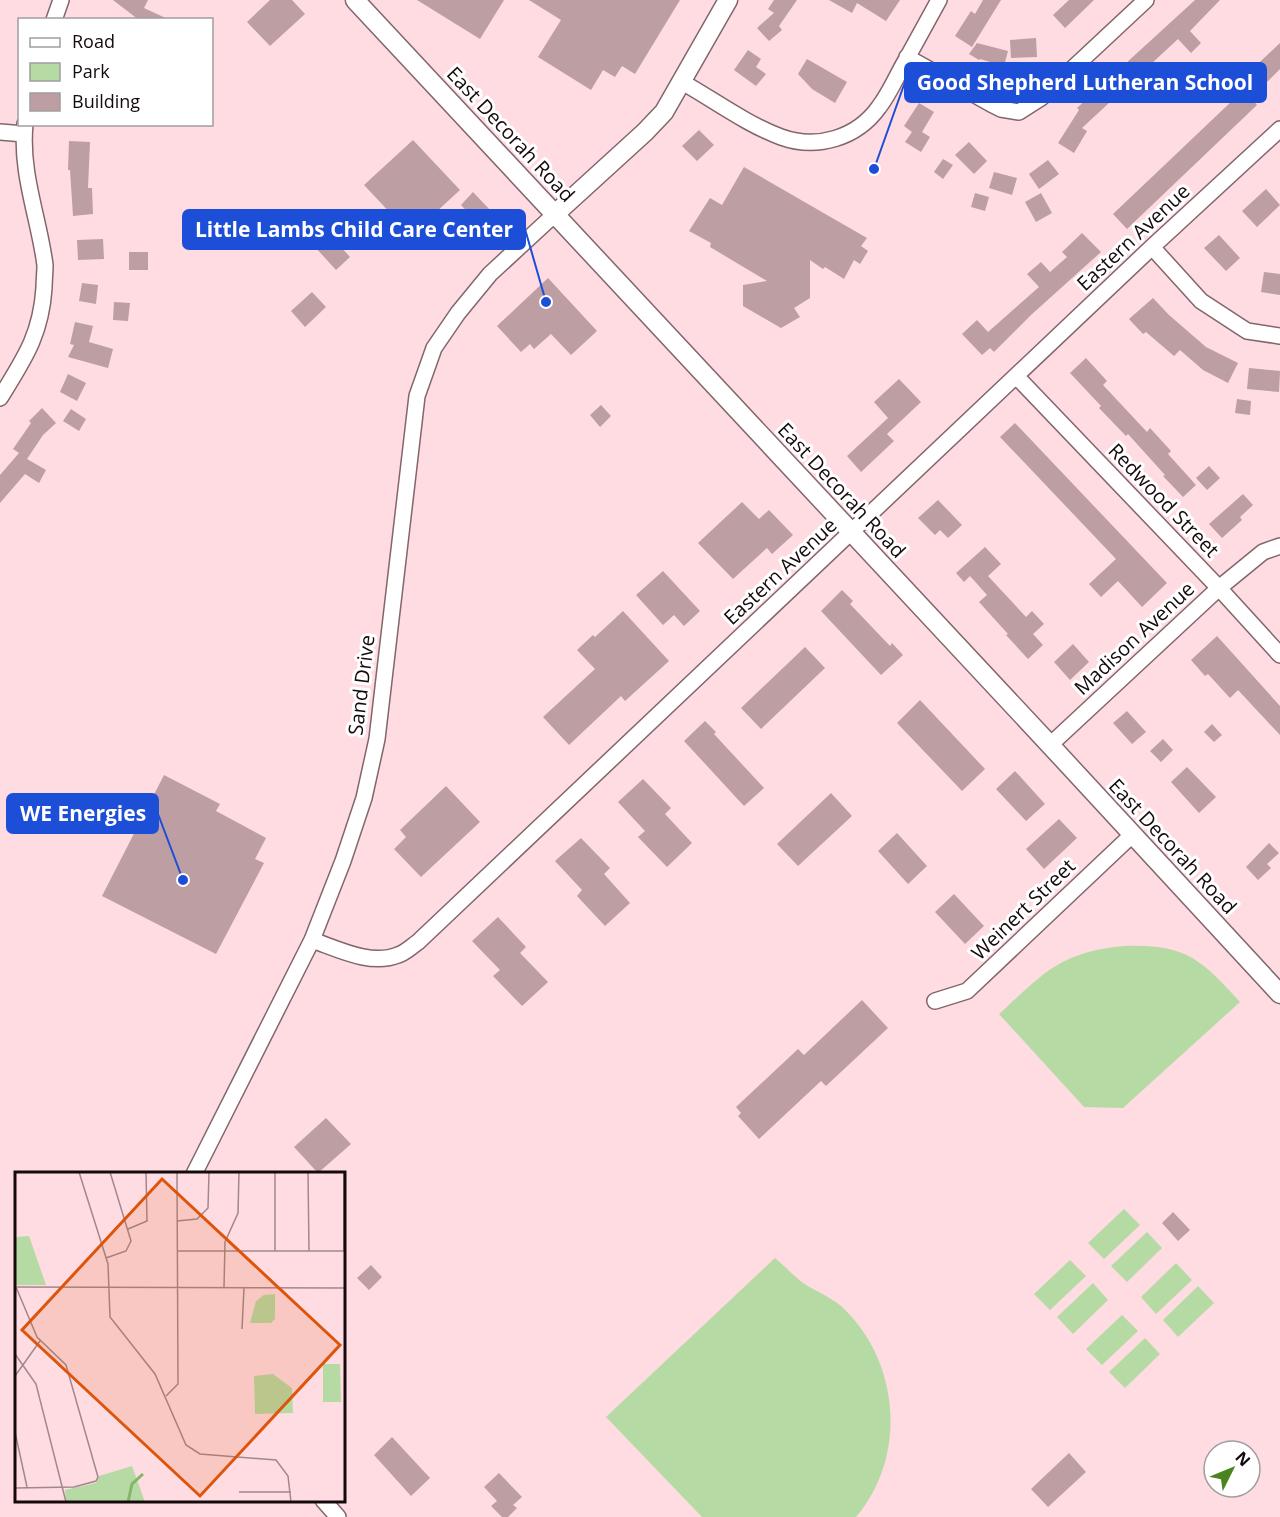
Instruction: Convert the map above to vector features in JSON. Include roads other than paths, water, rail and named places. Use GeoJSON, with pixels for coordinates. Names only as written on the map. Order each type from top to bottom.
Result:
{"type":"FeatureCollection","features":[{"type":"Feature","properties":{"kind":"street"},"geometry":{"type":"LineString","coordinates":[[55,18],[61,0]]}},
{"type":"Feature","properties":{"kind":"street","name":"East Decorah Road"},"geometry":{"type":"LineString","coordinates":[[355,0],[1050,744],[1280,994]]}},
{"type":"Feature","properties":{"kind":"street"},"geometry":{"type":"LineString","coordinates":[[555,214],[664,112],[728,0]]}},
{"type":"Feature","properties":{"kind":"street"},"geometry":{"type":"LineString","coordinates":[[682,82],[766,131],[802,142],[819,143],[834,140],[865,123],[879,107],[939,0]]}},
{"type":"Feature","properties":{"kind":"street"},"geometry":{"type":"LineString","coordinates":[[907,57],[1019,118],[1146,0]]}},
{"type":"Feature","properties":{"kind":"street"},"geometry":{"type":"LineString","coordinates":[[0,132],[25,129],[30,197],[45,267],[43,303],[38,330],[28,353],[0,398]]}},
{"type":"Feature","properties":{"kind":"street","name":"Eastern Avenue"},"geometry":{"type":"LineString","coordinates":[[312,940],[360,957],[385,959],[401,955],[418,942],[1152,247],[1280,129]]}},
{"type":"Feature","properties":{"kind":"street","name":"Sand Drive"},"geometry":{"type":"LineString","coordinates":[[195,1172],[312,940],[343,861],[364,798],[377,739],[417,396],[434,348],[458,313],[490,274],[555,214]]}},
{"type":"Feature","properties":{"kind":"street"},"geometry":{"type":"LineString","coordinates":[[1152,247],[1201,301],[1247,331],[1280,336]]}},
{"type":"Feature","properties":{"kind":"street","name":"Redwood Street"},"geometry":{"type":"LineString","coordinates":[[1016,376],[1280,655]]}},
{"type":"Feature","properties":{"kind":"street","name":"Madison Avenue"},"geometry":{"type":"LineString","coordinates":[[1050,744],[1219,588],[1263,552],[1280,546]]}},
{"type":"Feature","properties":{"kind":"street","name":"Weinert Street"},"geometry":{"type":"LineString","coordinates":[[935,1000],[967,991],[1132,835]]}},
{"type":"Feature","properties":{"kind":"street"},"geometry":{"type":"LineString","coordinates":[[325,1502],[338,1517]]}},
{"type":"Feature","properties":{"kind":"place","name":"Good Shepherd Lutheran School"},"geometry":{"type":"Point","coordinates":[874,169]}},
{"type":"Feature","properties":{"kind":"place","name":"Little Lambs Child Care Center"},"geometry":{"type":"Point","coordinates":[546,302]}},
{"type":"Feature","properties":{"kind":"place","name":"WE Energies"},"geometry":{"type":"Point","coordinates":[183,880]}}]}
